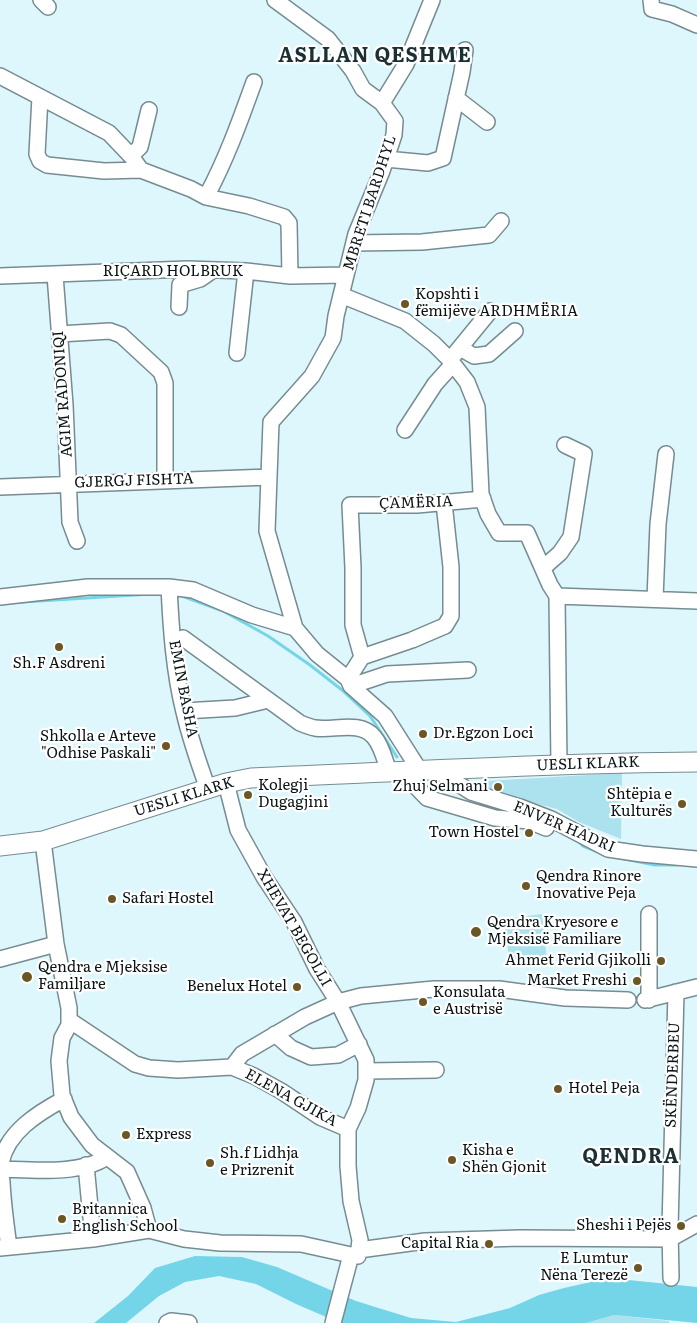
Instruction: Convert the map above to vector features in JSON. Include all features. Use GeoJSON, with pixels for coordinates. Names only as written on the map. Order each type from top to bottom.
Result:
{"type":"FeatureCollection","features":[{"type":"Feature","properties":{"kind":"main road","name":"UESLI KLARK"},"geometry":{"type":"LineString","coordinates":[[0,846],[43,841],[217,786],[251,778],[535,765],[697,762]]}},
{"type":"Feature","properties":{"kind":"street"},"geometry":{"type":"LineString","coordinates":[[275,0],[328,39],[353,71],[363,89],[382,103],[406,64],[432,0]]}},
{"type":"Feature","properties":{"kind":"street"},"geometry":{"type":"LineString","coordinates":[[651,0],[652,9],[672,14],[697,25]]}},
{"type":"Feature","properties":{"kind":"street"},"geometry":{"type":"LineString","coordinates":[[386,159],[428,163],[443,158],[465,50]]}},
{"type":"Feature","properties":{"kind":"street"},"geometry":{"type":"LineString","coordinates":[[0,76],[109,133],[131,156],[140,170]]}},
{"type":"Feature","properties":{"kind":"street"},"geometry":{"type":"LineString","coordinates":[[206,197],[232,142],[254,82]]}},
{"type":"Feature","properties":{"kind":"street"},"geometry":{"type":"LineString","coordinates":[[40,97],[37,154],[40,162],[47,165],[104,171],[140,170],[191,189],[206,197],[249,206],[284,217],[289,223],[290,276]]}},
{"type":"Feature","properties":{"kind":"street"},"geometry":{"type":"LineString","coordinates":[[456,98],[487,122]]}},
{"type":"Feature","properties":{"kind":"street","name":"MBRETI BARDHYL"},"geometry":{"type":"LineString","coordinates":[[382,103],[395,120],[394,135],[354,243],[333,338],[312,376],[271,422],[267,531],[295,628],[317,654],[385,716],[412,772]]}},
{"type":"Feature","properties":{"kind":"street"},"geometry":{"type":"LineString","coordinates":[[131,156],[140,148],[148,110]]}},
{"type":"Feature","properties":{"kind":"street"},"geometry":{"type":"LineString","coordinates":[[354,243],[422,242],[489,235],[501,221]]}},
{"type":"Feature","properties":{"kind":"street","name":"RIÇARD HOLBRUK"},"geometry":{"type":"LineString","coordinates":[[0,276],[153,270],[246,271],[290,276],[346,275]]}},
{"type":"Feature","properties":{"kind":"street"},"geometry":{"type":"LineString","coordinates":[[179,307],[180,285],[200,279],[213,270]]}},
{"type":"Feature","properties":{"kind":"street"},"geometry":{"type":"LineString","coordinates":[[237,353],[246,271]]}},
{"type":"Feature","properties":{"kind":"street","name":"AGIM RADONIQI"},"geometry":{"type":"LineString","coordinates":[[55,275],[66,405],[70,522],[77,541]]}},
{"type":"Feature","properties":{"kind":"street"},"geometry":{"type":"LineString","coordinates":[[341,295],[405,322],[434,344],[467,382],[477,407],[483,499],[488,514],[499,533],[527,533],[550,585],[557,596],[559,766]]}},
{"type":"Feature","properties":{"kind":"street"},"geometry":{"type":"LineString","coordinates":[[405,430],[460,348],[490,311]]}},
{"type":"Feature","properties":{"kind":"street"},"geometry":{"type":"LineString","coordinates":[[59,334],[110,331],[121,335],[161,372],[165,383],[166,480]]}},
{"type":"Feature","properties":{"kind":"street"},"geometry":{"type":"LineString","coordinates":[[460,348],[474,356],[489,354],[515,331]]}},
{"type":"Feature","properties":{"kind":"street"},"geometry":{"type":"LineString","coordinates":[[543,568],[560,553],[571,537],[584,454],[566,445]]}},
{"type":"Feature","properties":{"kind":"street"},"geometry":{"type":"LineString","coordinates":[[655,599],[658,524],[666,454]]}},
{"type":"Feature","properties":{"kind":"street","name":"GJERGJ FISHTA"},"geometry":{"type":"LineString","coordinates":[[0,487],[269,477]]}},
{"type":"Feature","properties":{"kind":"street","name":"ÇAMËRIA"},"geometry":{"type":"LineString","coordinates":[[362,657],[353,624],[350,505],[444,503],[483,499]]}},
{"type":"Feature","properties":{"kind":"street"},"geometry":{"type":"LineString","coordinates":[[350,683],[362,657],[412,640],[445,626],[451,616],[451,567],[444,503]]}},
{"type":"Feature","properties":{"kind":"street"},"geometry":{"type":"LineString","coordinates":[[0,597],[88,587],[168,587],[192,590],[252,615],[295,628]]}},
{"type":"Feature","properties":{"kind":"street","name":"EMIN BASHA"},"geometry":{"type":"LineString","coordinates":[[168,587],[172,632],[184,711],[199,764],[217,786]]}},
{"type":"Feature","properties":{"kind":"street"},"geometry":{"type":"LineString","coordinates":[[557,596],[697,601]]}},
{"type":"Feature","properties":{"kind":"street"},"geometry":{"type":"LineString","coordinates":[[183,638],[300,724],[315,728],[356,727],[366,729],[376,738],[382,751],[412,772]]}},
{"type":"Feature","properties":{"kind":"street"},"geometry":{"type":"LineString","coordinates":[[350,683],[387,674],[468,670]]}},
{"type":"Feature","properties":{"kind":"street"},"geometry":{"type":"LineString","coordinates":[[184,711],[234,708],[264,701]]}},
{"type":"Feature","properties":{"kind":"street","name":"ENVER HADRI"},"geometry":{"type":"LineString","coordinates":[[412,772],[427,798],[495,818],[529,821],[565,836]]}},
{"type":"Feature","properties":{"kind":"street","name":"ENVER HADRI"},"geometry":{"type":"LineString","coordinates":[[412,772],[551,819],[608,849],[697,859]]}},
{"type":"Feature","properties":{"kind":"street","name":"XHEVAT BEGOLLI"},"geometry":{"type":"LineString","coordinates":[[217,786],[238,830],[264,877],[294,922],[317,969],[338,1002],[366,1060],[367,1071],[358,1108],[348,1129],[348,1166],[351,1201],[357,1226],[355,1253],[333,1323]]}},
{"type":"Feature","properties":{"kind":"street"},"geometry":{"type":"LineString","coordinates":[[43,841],[56,944],[69,1008],[69,1025],[62,1038],[59,1061],[64,1100],[71,1117],[92,1145],[127,1172],[149,1230]]}},
{"type":"Feature","properties":{"kind":"street"},"geometry":{"type":"LineString","coordinates":[[649,914],[647,1000],[697,987]]}},
{"type":"Feature","properties":{"kind":"street"},"geometry":{"type":"LineString","coordinates":[[0,959],[56,944]]}},
{"type":"Feature","properties":{"kind":"street"},"geometry":{"type":"LineString","coordinates":[[232,1067],[242,1054],[304,1017],[338,1002],[361,996],[448,989],[499,989],[565,998],[628,1000]]}},
{"type":"Feature","properties":{"kind":"street","name":"SKËNDERBEU"},"geometry":{"type":"LineString","coordinates":[[671,1278],[670,1239],[676,992]]}},
{"type":"Feature","properties":{"kind":"street","name":"ELENA GJIKA"},"geometry":{"type":"LineString","coordinates":[[69,1020],[135,1064],[149,1068],[178,1070],[232,1067],[254,1076],[280,1091],[320,1118],[348,1129]]}},
{"type":"Feature","properties":{"kind":"street"},"geometry":{"type":"LineString","coordinates":[[275,1034],[291,1048],[311,1057],[338,1055],[359,1044]]}},
{"type":"Feature","properties":{"kind":"street"},"geometry":{"type":"LineString","coordinates":[[367,1071],[436,1070]]}},
{"type":"Feature","properties":{"kind":"street"},"geometry":{"type":"LineString","coordinates":[[64,1100],[34,1117],[7,1146],[1,1164],[4,1247],[93,1239],[149,1230],[184,1239],[220,1243],[300,1244],[355,1253],[425,1241],[520,1238],[670,1239],[697,1224]]}},
{"type":"Feature","properties":{"kind":"street"},"geometry":{"type":"LineString","coordinates":[[1,1169],[38,1170],[86,1166],[97,1163],[107,1157]]}},
{"type":"Feature","properties":{"kind":"street"},"geometry":{"type":"LineString","coordinates":[[86,1166],[93,1239]]}},
{"type":"Feature","properties":{"kind":"street"},"geometry":{"type":"LineString","coordinates":[[167,1323],[172,1321],[189,1323]]}},
{"type":"Feature","properties":{"kind":"shaded area"},"geometry":{"type":"Polygon","coordinates":[[[622,773],[621,839],[579,822],[557,809],[479,789],[469,782],[622,773]]]}},
{"type":"Feature","properties":{"kind":"shaded area"},"geometry":{"type":"Polygon","coordinates":[[[542,914],[547,961],[510,966],[504,919],[542,914]]]}},
{"type":"Feature","properties":{"kind":"shaded area"},"geometry":{"type":"Polygon","coordinates":[[[195,1256],[242,1257],[277,1267],[356,1301],[411,1318],[456,1322],[510,1308],[539,1295],[609,1278],[697,1287],[697,1323],[614,1315],[586,1323],[340,1323],[256,1284],[219,1276],[185,1282],[159,1296],[126,1323],[94,1323],[128,1296],[155,1268],[195,1256]]]}},
{"type":"Feature","properties":{"kind":"shaded area"},"geometry":{"type":"Polygon","coordinates":[[[614,1315],[669,1321],[669,1323],[586,1323],[614,1315]]]}},
{"type":"Feature","properties":{"kind":"waterway"},"geometry":{"type":"LineString","coordinates":[[7,603],[151,594]]}},
{"type":"Feature","properties":{"kind":"waterway"},"geometry":{"type":"LineString","coordinates":[[182,596],[223,611],[268,636],[310,665],[342,690],[370,716],[397,757]]}},
{"type":"Feature","properties":{"kind":"waterway"},"geometry":{"type":"LineString","coordinates":[[578,841],[583,846],[601,853]]}},
{"type":"Feature","properties":{"kind":"waterway"},"geometry":{"type":"LineString","coordinates":[[609,856],[655,865],[676,865]]}},
{"type":"Feature","properties":{"kind":"place","name":"Kopshti i fëmijëve ARDHMËRIA"},"geometry":{"type":"Point","coordinates":[405,304]}},
{"type":"Feature","properties":{"kind":"place","name":"Sh.F Asdreni"},"geometry":{"type":"Point","coordinates":[59,647]}},
{"type":"Feature","properties":{"kind":"place","name":"Dr.Egzon Loci"},"geometry":{"type":"Point","coordinates":[423,734]}},
{"type":"Feature","properties":{"kind":"place","name":"Shkolla e Arteve \"Odhise Paskali\""},"geometry":{"type":"Point","coordinates":[166,746]}},
{"type":"Feature","properties":{"kind":"place","name":"Zhuj Selmani"},"geometry":{"type":"Point","coordinates":[498,787]}},
{"type":"Feature","properties":{"kind":"place","name":"Kolegji Dugagjini"},"geometry":{"type":"Point","coordinates":[248,795]}},
{"type":"Feature","properties":{"kind":"place","name":"Shtëpia e Kulturës"},"geometry":{"type":"Point","coordinates":[682,804]}},
{"type":"Feature","properties":{"kind":"place","name":"Town Hostel"},"geometry":{"type":"Point","coordinates":[529,833]}},
{"type":"Feature","properties":{"kind":"place","name":"Qendra Rinore Inovative Peja"},"geometry":{"type":"Point","coordinates":[526,886]}},
{"type":"Feature","properties":{"kind":"place","name":"Safari Hostel"},"geometry":{"type":"Point","coordinates":[112,899]}},
{"type":"Feature","properties":{"kind":"place","name":"Qendra Kryesore e Mjeksisë Familiare"},"geometry":{"type":"Point","coordinates":[476,932]}},
{"type":"Feature","properties":{"kind":"place","name":"Ahmet Ferid Gjikolli"},"geometry":{"type":"Point","coordinates":[661,961]}},
{"type":"Feature","properties":{"kind":"place","name":"Qendra e Mjeksise Familjare"},"geometry":{"type":"Point","coordinates":[27,977]}},
{"type":"Feature","properties":{"kind":"place","name":"Market Freshi"},"geometry":{"type":"Point","coordinates":[637,981]}},
{"type":"Feature","properties":{"kind":"place","name":"Benelux Hotel"},"geometry":{"type":"Point","coordinates":[297,987]}},
{"type":"Feature","properties":{"kind":"place","name":"Konsulata e Austrisë"},"geometry":{"type":"Point","coordinates":[423,1002]}},
{"type":"Feature","properties":{"kind":"place","name":"Hotel Peja"},"geometry":{"type":"Point","coordinates":[558,1089]}},
{"type":"Feature","properties":{"kind":"place","name":"Express"},"geometry":{"type":"Point","coordinates":[126,1135]}},
{"type":"Feature","properties":{"kind":"place","name":"Kisha e Shën Gjonit"},"geometry":{"type":"Point","coordinates":[452,1160]}},
{"type":"Feature","properties":{"kind":"place","name":"Sh.f Lidhja e Prizrenit"},"geometry":{"type":"Point","coordinates":[210,1163]}},
{"type":"Feature","properties":{"kind":"place","name":"Britannica English School"},"geometry":{"type":"Point","coordinates":[62,1219]}},
{"type":"Feature","properties":{"kind":"place","name":"Sheshi i Pejës"},"geometry":{"type":"Point","coordinates":[681,1226]}},
{"type":"Feature","properties":{"kind":"place","name":"Capital Ria"},"geometry":{"type":"Point","coordinates":[489,1244]}},
{"type":"Feature","properties":{"kind":"place","name":"E Lumtur Nëna Terezë"},"geometry":{"type":"Point","coordinates":[638,1268]}},
{"type":"Feature","properties":{"kind":"district","name":"ASLLAN QESHME"},"geometry":{"type":"Point","coordinates":[375,56]}},
{"type":"Feature","properties":{"kind":"district","name":"QENDRA"},"geometry":{"type":"Point","coordinates":[631,1157]}}]}
